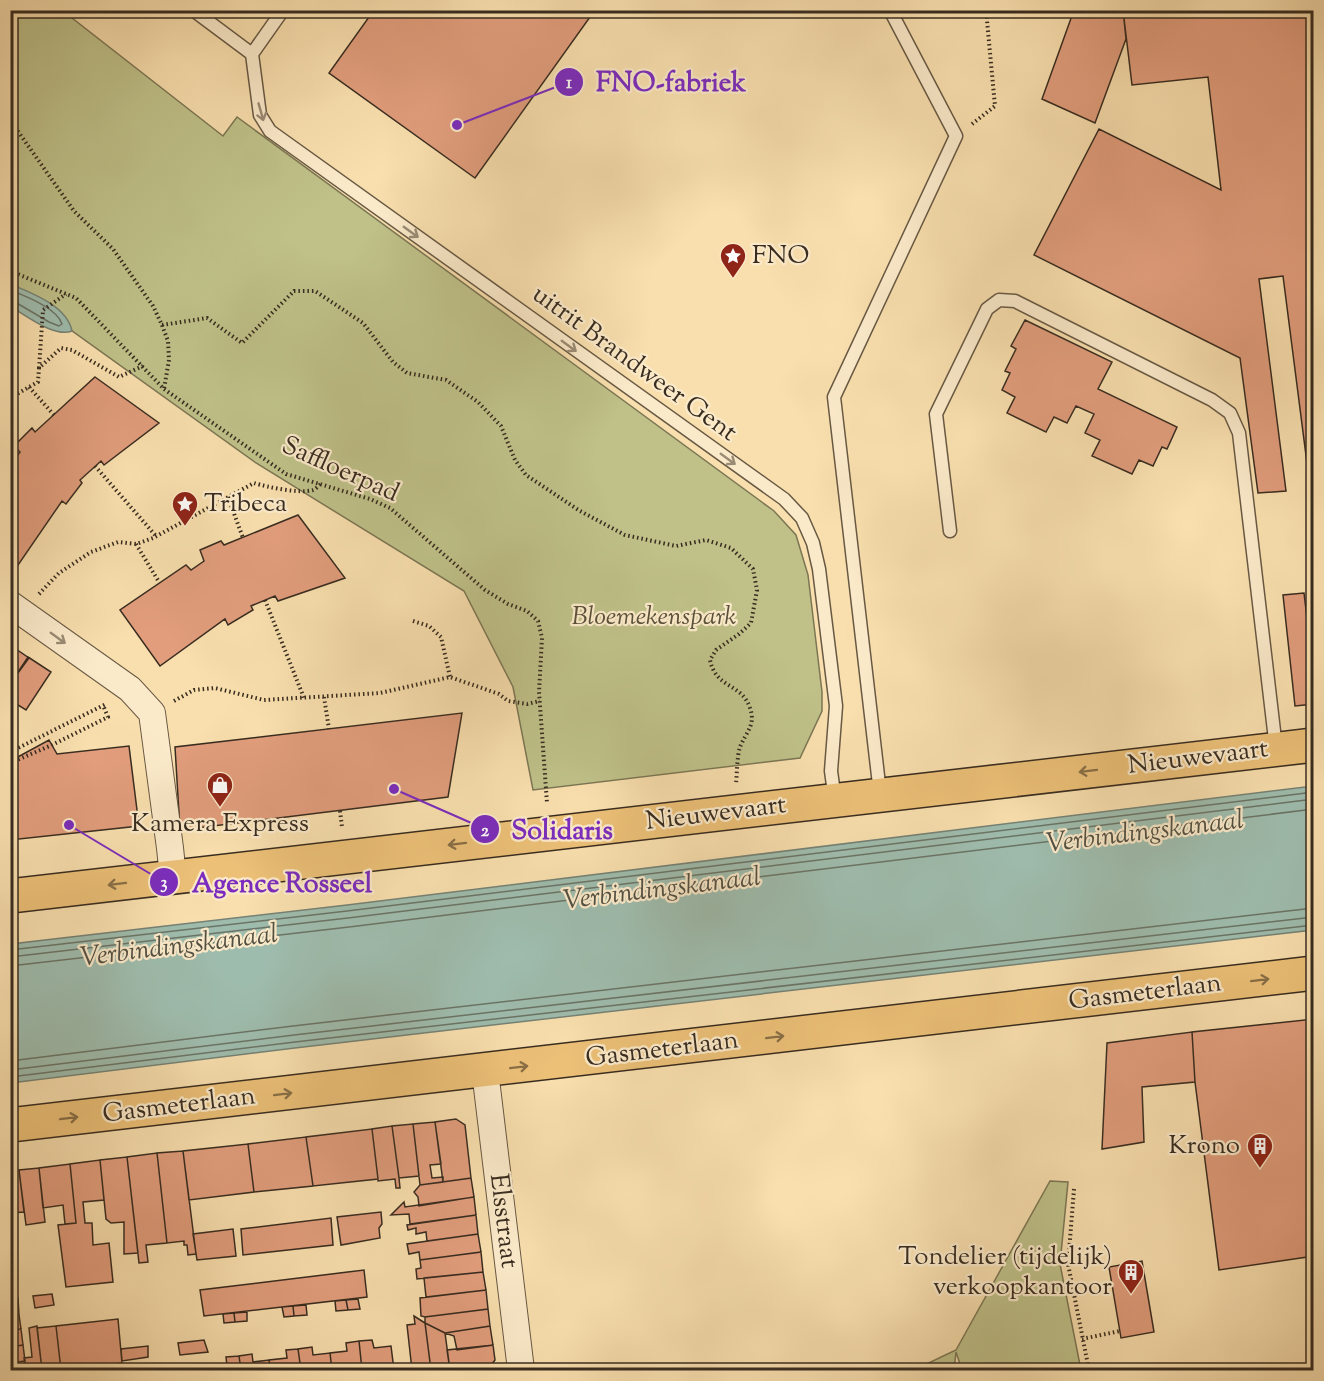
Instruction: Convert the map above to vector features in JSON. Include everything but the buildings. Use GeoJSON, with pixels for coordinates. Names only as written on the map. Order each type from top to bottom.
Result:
{"type":"FeatureCollection","features":[{"type":"Feature","properties":{"kind":"main road","name":"Nieuwevaart"},"geometry":{"type":"LineString","coordinates":[[10,896],[1314,745]]}},
{"type":"Feature","properties":{"kind":"main road","name":"Gasmeterlaan"},"geometry":{"type":"LineString","coordinates":[[10,1125],[1314,973]]}},
{"type":"Feature","properties":{"kind":"street"},"geometry":{"type":"LineString","coordinates":[[16,608],[130,689],[152,712],[173,877]]}},
{"type":"Feature","properties":{"kind":"street","name":"Elsstraat"},"geometry":{"type":"LineString","coordinates":[[485,1071],[521,1371]]}},
{"type":"Feature","properties":{"kind":"lane"},"geometry":{"type":"LineString","coordinates":[[194,10],[252,54],[283,10]]}},
{"type":"Feature","properties":{"kind":"lane"},"geometry":{"type":"LineString","coordinates":[[880,795],[834,397],[956,136],[890,10]]}},
{"type":"Feature","properties":{"kind":"lane","name":"uitrit Brandweer Gent"},"geometry":{"type":"LineString","coordinates":[[252,54],[260,116],[270,131],[784,499],[802,518],[813,543],[819,568],[836,706],[831,771],[835,800]]}},
{"type":"Feature","properties":{"kind":"lane"},"geometry":{"type":"LineString","coordinates":[[950,531],[936,414],[987,309],[999,300],[1015,301],[1212,400],[1230,413],[1239,433],[1276,749]]}},
{"type":"Feature","properties":{"kind":"path"},"geometry":{"type":"LineString","coordinates":[[966,129],[995,106],[986,10]]}},
{"type":"Feature","properties":{"kind":"path"},"geometry":{"type":"LineString","coordinates":[[10,120],[74,211],[113,249],[153,306],[168,341],[169,360],[164,389]]}},
{"type":"Feature","properties":{"kind":"path","name":"Saffloerpad"},"geometry":{"type":"LineString","coordinates":[[10,271],[76,298],[164,389],[286,474],[370,499],[390,508],[485,591],[508,604],[527,611],[538,621],[542,638],[540,701],[547,803]]}},
{"type":"Feature","properties":{"kind":"path"},"geometry":{"type":"LineString","coordinates":[[162,325],[207,318],[242,344],[294,291],[315,291],[363,323],[393,362],[407,373],[446,381],[478,402],[501,426],[515,460],[526,475],[580,511],[625,535],[676,546],[706,540],[731,548],[753,569],[757,590],[751,623],[716,650],[710,660],[712,671],[721,681],[746,698],[751,710],[751,727],[739,748],[736,781],[738,811]]}},
{"type":"Feature","properties":{"kind":"path"},"geometry":{"type":"LineString","coordinates":[[10,398],[38,382],[43,310],[67,294]]}},
{"type":"Feature","properties":{"kind":"path"},"geometry":{"type":"LineString","coordinates":[[39,368],[61,348],[72,350],[118,377],[143,366]]}},
{"type":"Feature","properties":{"kind":"path"},"geometry":{"type":"LineString","coordinates":[[29,387],[54,415]]}},
{"type":"Feature","properties":{"kind":"path"},"geometry":{"type":"LineString","coordinates":[[95,466],[156,536]]}},
{"type":"Feature","properties":{"kind":"path"},"geometry":{"type":"LineString","coordinates":[[16,608],[58,573],[91,552],[118,542],[136,544],[156,536],[254,483],[292,491],[313,490],[321,484]]}},
{"type":"Feature","properties":{"kind":"path"},"geometry":{"type":"LineString","coordinates":[[228,497],[243,538]]}},
{"type":"Feature","properties":{"kind":"path"},"geometry":{"type":"LineString","coordinates":[[136,544],[159,582]]}},
{"type":"Feature","properties":{"kind":"path"},"geometry":{"type":"LineString","coordinates":[[265,600],[304,698]]}},
{"type":"Feature","properties":{"kind":"path"},"geometry":{"type":"LineString","coordinates":[[413,621],[429,626],[441,637],[450,677]]}},
{"type":"Feature","properties":{"kind":"path"},"geometry":{"type":"LineString","coordinates":[[152,712],[194,690],[215,688],[264,700],[324,697],[380,693],[450,677],[499,694],[508,701],[527,704],[540,701]]}},
{"type":"Feature","properties":{"kind":"path"},"geometry":{"type":"LineString","coordinates":[[10,748],[16,749],[130,689]]}},
{"type":"Feature","properties":{"kind":"path"},"geometry":{"type":"LineString","coordinates":[[324,697],[329,729]]}},
{"type":"Feature","properties":{"kind":"path"},"geometry":{"type":"LineString","coordinates":[[10,763],[108,717],[103,705]]}},
{"type":"Feature","properties":{"kind":"path"},"geometry":{"type":"LineString","coordinates":[[340,811],[342,827]]}},
{"type":"Feature","properties":{"kind":"path"},"geometry":{"type":"LineString","coordinates":[[1074,1189],[1068,1264],[1089,1371]]}},
{"type":"Feature","properties":{"kind":"path"},"geometry":{"type":"LineString","coordinates":[[1082,1339],[1120,1331]]}},
{"type":"Feature","properties":{"kind":"green space","name":"Bloemekenspark"},"geometry":{"type":"Polygon","coordinates":[[[11,11],[63,11],[223,136],[237,117],[774,511],[796,535],[808,575],[822,692],[822,711],[800,758],[533,790],[513,687],[464,591],[256,463],[11,287],[11,11]]]}},
{"type":"Feature","properties":{"kind":"green space"},"geometry":{"type":"Polygon","coordinates":[[[1050,1181],[1068,1182],[1060,1264],[1081,1370],[962,1370],[956,1352],[954,1370],[914,1370],[956,1350],[1050,1181]]]}},
{"type":"Feature","properties":{"kind":"water"},"geometry":{"type":"Polygon","coordinates":[[[10,284],[38,296],[56,308],[69,322],[72,331],[49,329],[11,307],[10,284]]]}},
{"type":"Feature","properties":{"kind":"water","name":"Verbindingskanaal"},"geometry":{"type":"Polygon","coordinates":[[[1313,786],[1313,930],[11,1083],[11,944],[1313,786]]]}},
{"type":"Feature","properties":{"kind":"place","name":"FNO-fabriek"},"geometry":{"type":"Point","coordinates":[457,125]}},
{"type":"Feature","properties":{"kind":"place","name":"FNO"},"geometry":{"type":"Point","coordinates":[733,279]}},
{"type":"Feature","properties":{"kind":"place","name":"Tribeca"},"geometry":{"type":"Point","coordinates":[185,527]}},
{"type":"Feature","properties":{"kind":"place","name":"Solidaris"},"geometry":{"type":"Point","coordinates":[394,789]}},
{"type":"Feature","properties":{"kind":"place","name":"Kamera Express"},"geometry":{"type":"Point","coordinates":[220,808]}},
{"type":"Feature","properties":{"kind":"place","name":"Agence Rosseel"},"geometry":{"type":"Point","coordinates":[69,825]}},
{"type":"Feature","properties":{"kind":"place","name":"Krono"},"geometry":{"type":"Point","coordinates":[1260,1169]}},
{"type":"Feature","properties":{"kind":"place","name":"Tondelier (tijdelijk) verkoopkantoor"},"geometry":{"type":"Point","coordinates":[1131,1295]}}]}
